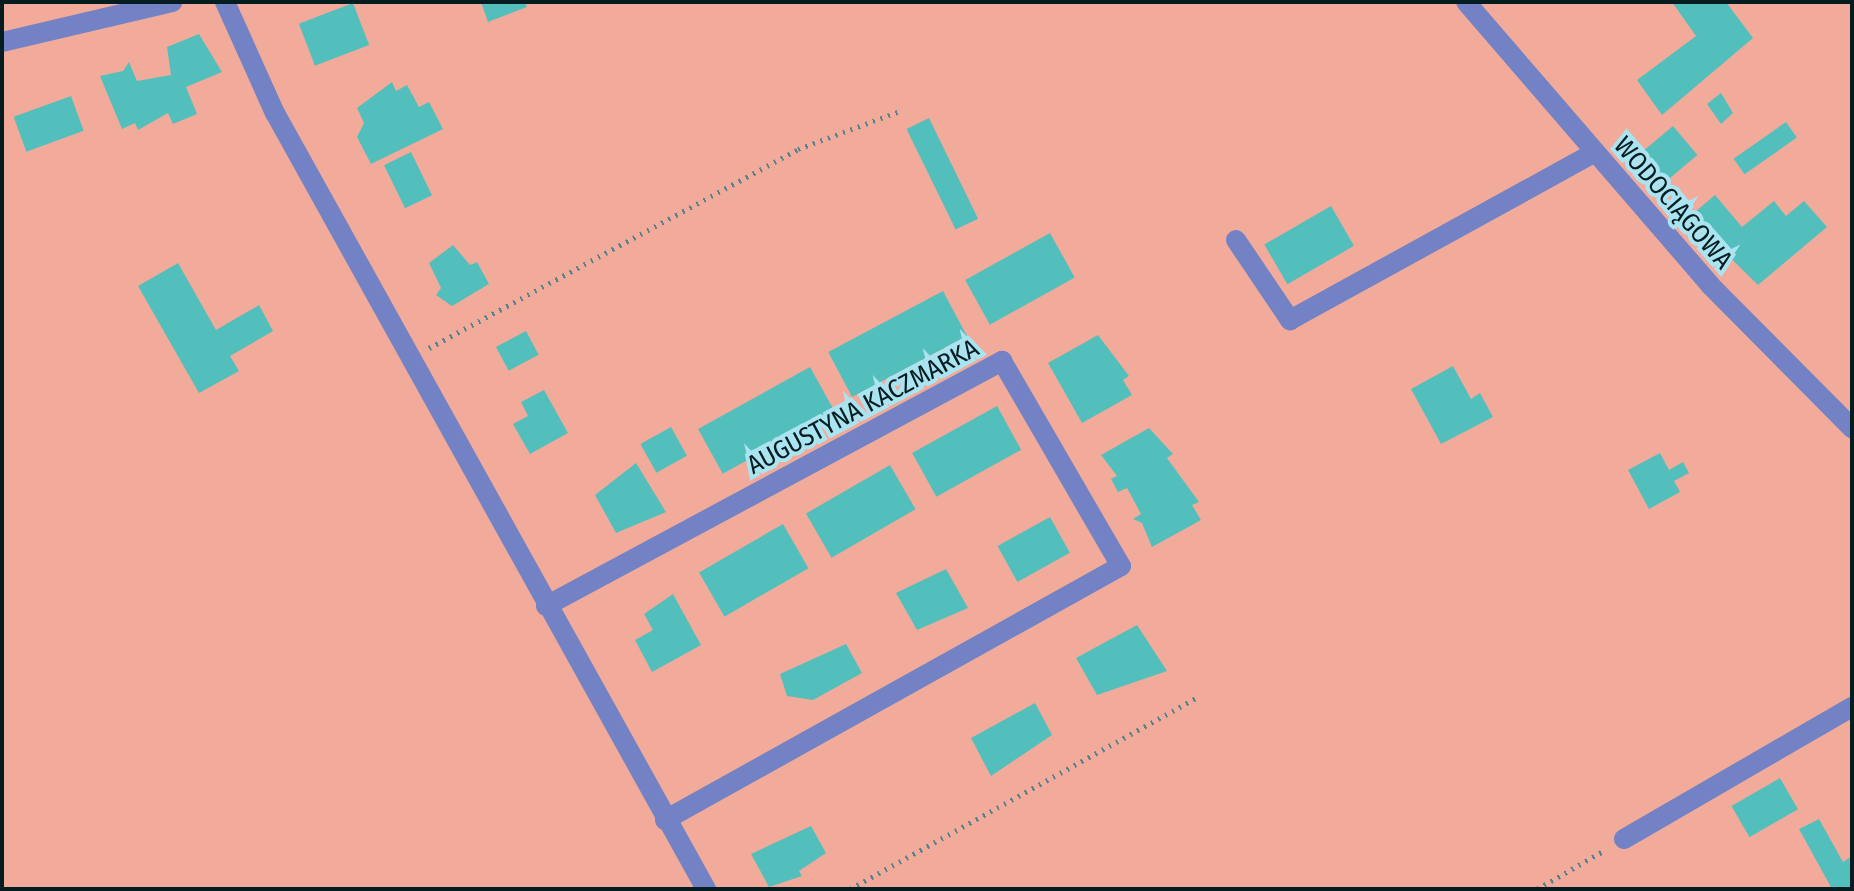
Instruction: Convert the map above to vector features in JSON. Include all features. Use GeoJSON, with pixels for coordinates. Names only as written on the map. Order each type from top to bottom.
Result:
{"type":"FeatureCollection","features":[{"type":"Feature","properties":{"kind":"street"},"geometry":{"type":"LineString","coordinates":[[225,2],[275,113],[546,606],[706,889]]}},
{"type":"Feature","properties":{"kind":"street","name":"WODOCIĄGOWA"},"geometry":{"type":"LineString","coordinates":[[1466,2],[1710,285],[1852,428]]}},
{"type":"Feature","properties":{"kind":"street"},"geometry":{"type":"LineString","coordinates":[[2,42],[159,4]]}},
{"type":"Feature","properties":{"kind":"street"},"geometry":{"type":"LineString","coordinates":[[1236,240],[1290,320],[1595,152]]}},
{"type":"Feature","properties":{"kind":"street","name":"AUGUSTYNA KACZMARKA"},"geometry":{"type":"LineString","coordinates":[[546,606],[1002,361],[1121,566],[665,820]]}},
{"type":"Feature","properties":{"kind":"street"},"geometry":{"type":"LineString","coordinates":[[1624,839],[1852,707]]}},
{"type":"Feature","properties":{"kind":"path"},"geometry":{"type":"LineString","coordinates":[[410,358],[798,149],[900,111]]}},
{"type":"Feature","properties":{"kind":"path"},"geometry":{"type":"LineString","coordinates":[[850,889],[1196,698]]}},
{"type":"Feature","properties":{"kind":"path"},"geometry":{"type":"LineString","coordinates":[[1537,889],[1624,839]]}},
{"type":"Feature","properties":{"kind":"shaded area"},"geometry":{"type":"Polygon","coordinates":[[[2,2],[1852,2],[1852,889],[2,889],[2,2]]]}},
{"type":"Feature","properties":{"kind":"building"},"geometry":{"type":"Polygon","coordinates":[[[481,2],[525,2],[527,7],[488,22],[481,2]]]}},
{"type":"Feature","properties":{"kind":"building"},"geometry":{"type":"Polygon","coordinates":[[[1672,2],[1726,2],[1753,38],[1662,115],[1637,80],[1696,36],[1672,2]]]}},
{"type":"Feature","properties":{"kind":"building"},"geometry":{"type":"Polygon","coordinates":[[[353,3],[369,45],[315,66],[299,24],[353,3]]]}},
{"type":"Feature","properties":{"kind":"building"},"geometry":{"type":"Polygon","coordinates":[[[199,34],[222,72],[186,87],[197,114],[173,124],[168,113],[138,130],[135,123],[122,129],[100,76],[123,71],[129,62],[137,81],[171,75],[167,47],[199,34]]]}},
{"type":"Feature","properties":{"kind":"building"},"geometry":{"type":"Polygon","coordinates":[[[392,82],[396,91],[407,85],[419,107],[429,102],[443,129],[371,164],[357,137],[364,123],[357,108],[392,82]]]}},
{"type":"Feature","properties":{"kind":"building"},"geometry":{"type":"Polygon","coordinates":[[[1721,93],[1733,113],[1721,124],[1707,104],[1721,93]]]}},
{"type":"Feature","properties":{"kind":"building"},"geometry":{"type":"Polygon","coordinates":[[[71,96],[84,131],[26,152],[14,117],[71,96]]]}},
{"type":"Feature","properties":{"kind":"building"},"geometry":{"type":"Polygon","coordinates":[[[929,118],[978,219],[956,230],[907,129],[929,118]]]}},
{"type":"Feature","properties":{"kind":"building"},"geometry":{"type":"Polygon","coordinates":[[[1786,122],[1797,138],[1744,174],[1734,159],[1786,122]]]}},
{"type":"Feature","properties":{"kind":"building"},"geometry":{"type":"Polygon","coordinates":[[[1673,126],[1697,155],[1665,182],[1641,153],[1673,126]]]}},
{"type":"Feature","properties":{"kind":"building"},"geometry":{"type":"Polygon","coordinates":[[[411,152],[432,195],[405,208],[384,165],[411,152]]]}},
{"type":"Feature","properties":{"kind":"building"},"geometry":{"type":"Polygon","coordinates":[[[1715,195],[1742,227],[1774,201],[1786,216],[1804,201],[1827,227],[1758,285],[1689,217],[1715,195]]]}},
{"type":"Feature","properties":{"kind":"building"},"geometry":{"type":"Polygon","coordinates":[[[1331,206],[1354,246],[1287,284],[1264,244],[1331,206]]]}},
{"type":"Feature","properties":{"kind":"building"},"geometry":{"type":"Polygon","coordinates":[[[1050,233],[1075,278],[990,325],[965,280],[1050,233]]]}},
{"type":"Feature","properties":{"kind":"building"},"geometry":{"type":"Polygon","coordinates":[[[453,245],[470,265],[477,262],[489,284],[452,306],[436,295],[441,288],[429,263],[453,245]]]}},
{"type":"Feature","properties":{"kind":"building"},"geometry":{"type":"Polygon","coordinates":[[[178,263],[216,330],[259,305],[273,331],[230,356],[239,371],[199,393],[138,286],[178,263]]]}},
{"type":"Feature","properties":{"kind":"building"},"geometry":{"type":"Polygon","coordinates":[[[943,291],[967,336],[852,397],[828,352],[943,291]]]}},
{"type":"Feature","properties":{"kind":"building"},"geometry":{"type":"Polygon","coordinates":[[[526,331],[539,355],[509,371],[496,347],[526,331]]]}},
{"type":"Feature","properties":{"kind":"building"},"geometry":{"type":"Polygon","coordinates":[[[1098,335],[1129,376],[1123,380],[1132,395],[1082,423],[1048,363],[1098,335]]]}},
{"type":"Feature","properties":{"kind":"building"},"geometry":{"type":"Polygon","coordinates":[[[1453,366],[1471,399],[1480,393],[1493,417],[1441,444],[1411,389],[1453,366]]]}},
{"type":"Feature","properties":{"kind":"building"},"geometry":{"type":"Polygon","coordinates":[[[810,367],[835,412],[723,474],[698,429],[810,367]]]}},
{"type":"Feature","properties":{"kind":"building"},"geometry":{"type":"Polygon","coordinates":[[[544,390],[568,433],[530,454],[513,424],[528,416],[521,402],[544,390]]]}},
{"type":"Feature","properties":{"kind":"building"},"geometry":{"type":"Polygon","coordinates":[[[997,406],[1021,450],[936,497],[912,453],[997,406]]]}},
{"type":"Feature","properties":{"kind":"building"},"geometry":{"type":"Polygon","coordinates":[[[671,427],[687,456],[656,473],[640,444],[671,427]]]}},
{"type":"Feature","properties":{"kind":"building"},"geometry":{"type":"Polygon","coordinates":[[[1149,428],[1173,454],[1167,458],[1199,502],[1192,505],[1201,520],[1152,547],[1142,523],[1133,519],[1141,514],[1127,488],[1118,492],[1111,479],[1117,476],[1101,455],[1149,428]]]}},
{"type":"Feature","properties":{"kind":"building"},"geometry":{"type":"Polygon","coordinates":[[[1660,453],[1669,470],[1683,462],[1689,473],[1674,481],[1680,492],[1649,509],[1628,470],[1660,453]]]}},
{"type":"Feature","properties":{"kind":"building"},"geometry":{"type":"Polygon","coordinates":[[[636,463],[666,512],[616,533],[595,495],[636,463]]]}},
{"type":"Feature","properties":{"kind":"building"},"geometry":{"type":"Polygon","coordinates":[[[890,465],[916,509],[831,558],[806,514],[890,465]]]}},
{"type":"Feature","properties":{"kind":"building"},"geometry":{"type":"Polygon","coordinates":[[[1050,517],[1070,553],[1017,582],[998,546],[1050,517]]]}},
{"type":"Feature","properties":{"kind":"building"},"geometry":{"type":"Polygon","coordinates":[[[783,524],[808,568],[724,617],[699,572],[783,524]]]}},
{"type":"Feature","properties":{"kind":"building"},"geometry":{"type":"Polygon","coordinates":[[[946,569],[968,608],[917,630],[896,593],[946,569]]]}},
{"type":"Feature","properties":{"kind":"building"},"geometry":{"type":"Polygon","coordinates":[[[673,594],[701,645],[652,672],[635,640],[653,630],[644,614],[673,594]]]}},
{"type":"Feature","properties":{"kind":"building"},"geometry":{"type":"Polygon","coordinates":[[[1137,625],[1167,671],[1097,695],[1076,658],[1137,625]]]}},
{"type":"Feature","properties":{"kind":"building"},"geometry":{"type":"Polygon","coordinates":[[[846,644],[862,673],[813,700],[787,696],[780,674],[846,644]]]}},
{"type":"Feature","properties":{"kind":"building"},"geometry":{"type":"Polygon","coordinates":[[[1035,703],[1052,735],[991,776],[971,738],[1035,703]]]}},
{"type":"Feature","properties":{"kind":"building"},"geometry":{"type":"Polygon","coordinates":[[[1780,778],[1798,809],[1750,837],[1732,806],[1780,778]]]}},
{"type":"Feature","properties":{"kind":"building"},"geometry":{"type":"Polygon","coordinates":[[[1819,819],[1843,862],[1852,856],[1852,889],[1832,889],[1799,829],[1819,819]]]}},
{"type":"Feature","properties":{"kind":"building"},"geometry":{"type":"Polygon","coordinates":[[[811,826],[826,853],[799,871],[802,876],[769,887],[751,854],[811,826]]]}}]}
